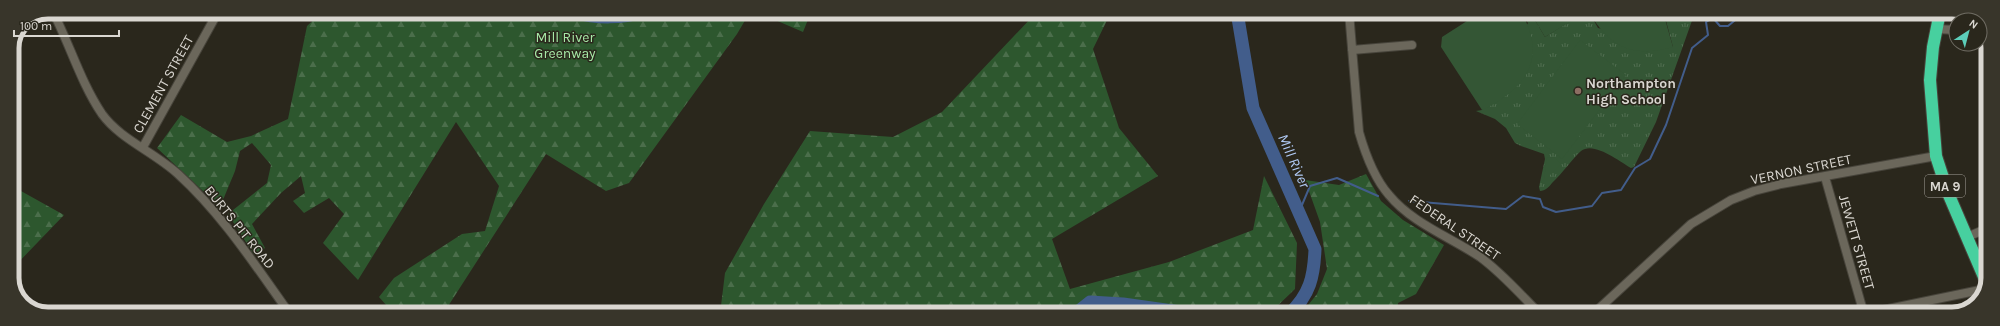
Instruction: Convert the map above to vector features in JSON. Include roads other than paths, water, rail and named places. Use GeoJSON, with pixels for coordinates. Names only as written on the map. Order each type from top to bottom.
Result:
{"type":"FeatureCollection","features":[{"type":"Feature","properties":{"kind":"highway","name":"MA 9"},"geometry":{"type":"LineString","coordinates":[[1940,19],[1940,29]]}},
{"type":"Feature","properties":{"kind":"highway","name":"MA 9"},"geometry":{"type":"LineString","coordinates":[[1944,19],[1933,47],[1930,80],[1936,156],[1940,174],[1981,270]]}},
{"type":"Feature","properties":{"kind":"street","name":"BURTS PIT ROAD"},"geometry":{"type":"LineString","coordinates":[[56,19],[102,114],[119,132],[143,147],[178,174],[217,215],[285,307]]}},
{"type":"Feature","properties":{"kind":"street","name":"CLEMENT STREET"},"geometry":{"type":"LineString","coordinates":[[143,147],[214,19]]}},
{"type":"Feature","properties":{"kind":"street","name":"FEDERAL STREET"},"geometry":{"type":"LineString","coordinates":[[1350,19],[1359,132],[1364,147],[1382,186],[1395,202],[1410,214],[1480,258],[1500,273],[1533,307]]}},
{"type":"Feature","properties":{"kind":"street"},"geometry":{"type":"LineString","coordinates":[[1940,29],[1948,30]]}},
{"type":"Feature","properties":{"kind":"street"},"geometry":{"type":"LineString","coordinates":[[1352,50],[1412,45]]}},
{"type":"Feature","properties":{"kind":"street","name":"VERNON STREET"},"geometry":{"type":"LineString","coordinates":[[1600,307],[1673,239],[1707,213],[1731,200],[1754,191],[1936,156]]}},
{"type":"Feature","properties":{"kind":"street","name":"JEWETT STREET"},"geometry":{"type":"LineString","coordinates":[[1825,177],[1862,307]]}},
{"type":"Feature","properties":{"kind":"street"},"geometry":{"type":"LineString","coordinates":[[1967,237],[1981,231]]}},
{"type":"Feature","properties":{"kind":"street"},"geometry":{"type":"LineString","coordinates":[[1898,307],[1978,290]]}},
{"type":"Feature","properties":{"kind":"waterway","name":"Mill River"},"geometry":{"type":"LineString","coordinates":[[1238,19],[1253,108],[1315,249],[1310,284],[1302,300],[1296,307]]}},
{"type":"Feature","properties":{"kind":"waterway"},"geometry":{"type":"LineString","coordinates":[[1409,201],[1506,209],[1523,196],[1540,199],[1543,207],[1556,212],[1592,206],[1602,193],[1621,190],[1635,168],[1650,159],[1666,125],[1692,48],[1708,35],[1706,22],[1711,19]]}},
{"type":"Feature","properties":{"kind":"waterway"},"geometry":{"type":"LineString","coordinates":[[1714,19],[1720,26],[1728,26],[1736,19]]}},
{"type":"Feature","properties":{"kind":"waterway"},"geometry":{"type":"LineString","coordinates":[[1299,212],[1310,186],[1337,178],[1378,196]]}},
{"type":"Feature","properties":{"kind":"waterway","name":"Mill River"},"geometry":{"type":"LineString","coordinates":[[1084,307],[1090,302],[1144,307]]}},
{"type":"Feature","properties":{"kind":"place","name":"Northampton High School"},"geometry":{"type":"Point","coordinates":[1578,91]}},
{"type":"Feature","properties":{"kind":"park label","name":"Mill River Greenway"},"geometry":{"type":"Point","coordinates":[565,46]}}]}
